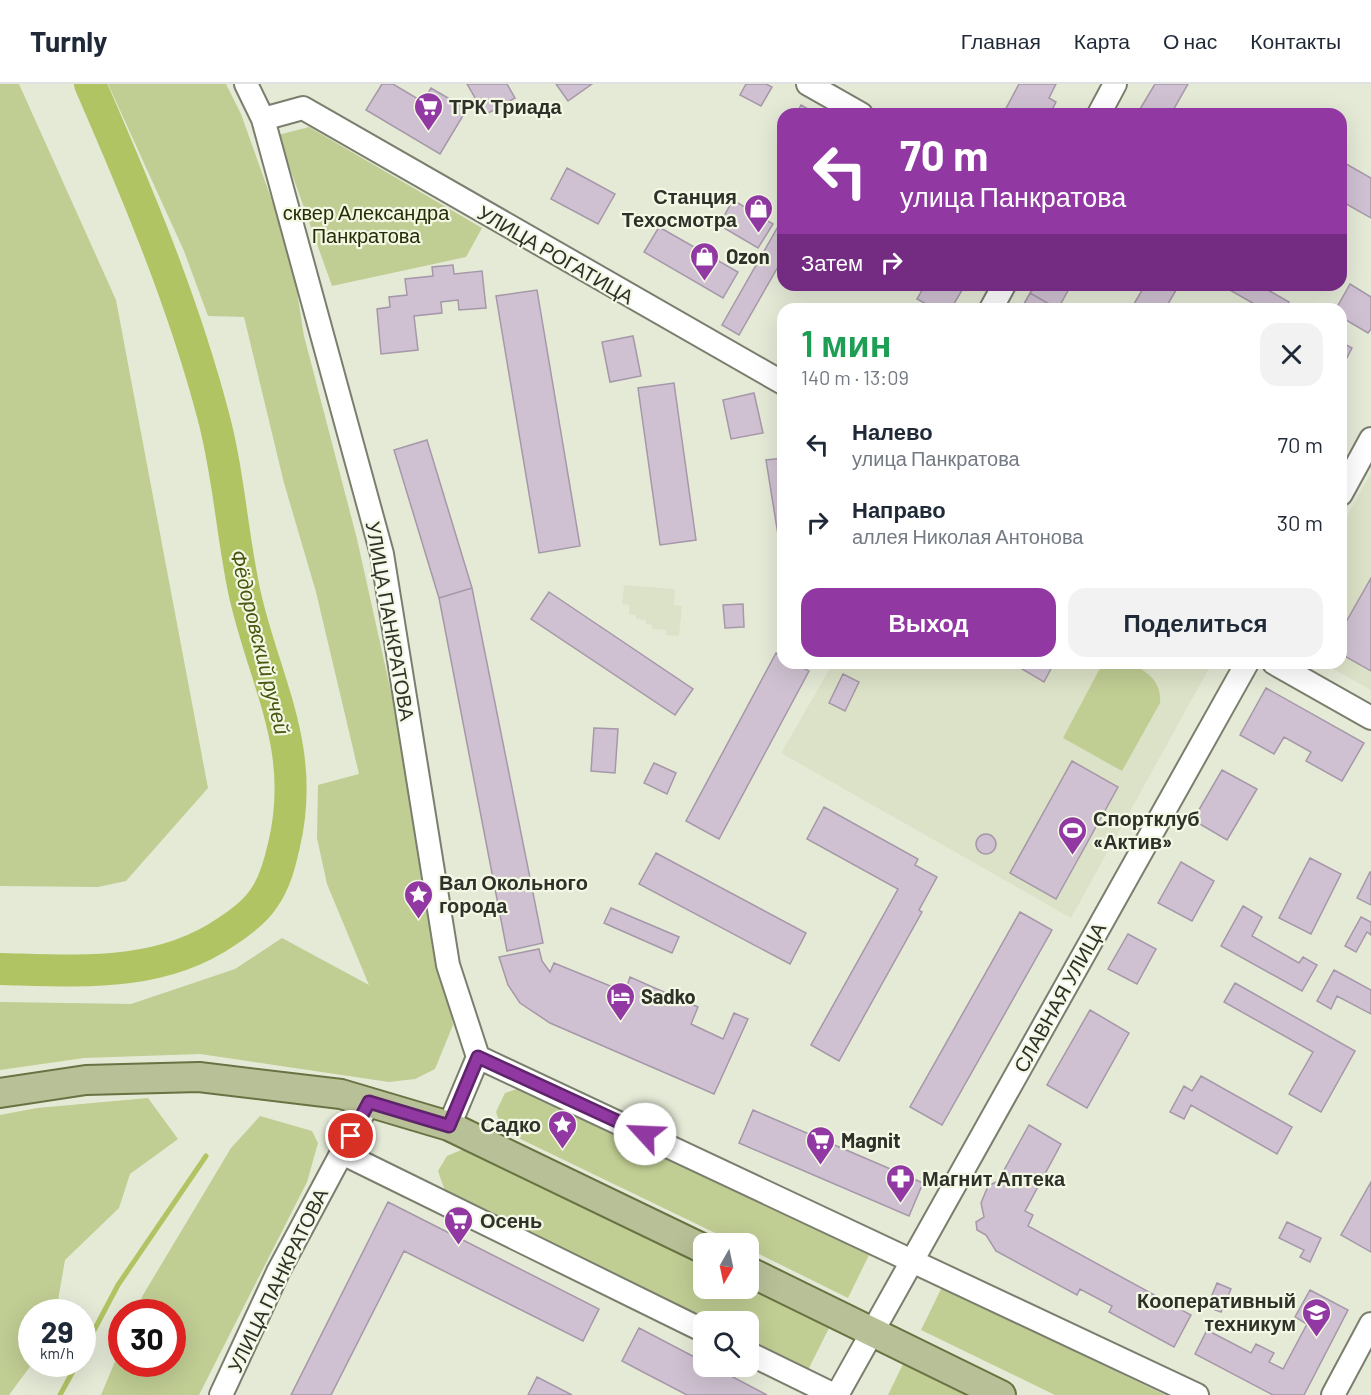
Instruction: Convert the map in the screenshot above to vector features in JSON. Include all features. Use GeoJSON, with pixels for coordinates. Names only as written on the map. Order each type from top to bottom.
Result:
{"type":"FeatureCollection","features":[{"type":"Feature","properties":{"kind":"main road"},"geometry":{"type":"LineString","coordinates":[[0,1093],[86,1080],[199,1077],[341,1094],[449,1126],[693,1244]]}},
{"type":"Feature","properties":{"kind":"main road"},"geometry":{"type":"LineString","coordinates":[[759,1276],[1001,1395]]}},
{"type":"Feature","properties":{"kind":"street","name":"УЛИЦА ПАНКРАТОВА"},"geometry":{"type":"LineString","coordinates":[[246,84],[263,119],[382,554],[448,965],[478,1057]]}},
{"type":"Feature","properties":{"kind":"street"},"geometry":{"type":"LineString","coordinates":[[808,84],[850,108]]}},
{"type":"Feature","properties":{"kind":"street"},"geometry":{"type":"LineString","coordinates":[[1102,108],[1115,84]]}},
{"type":"Feature","properties":{"kind":"street","name":"УЛИЦА РОГАТИЦА"},"geometry":{"type":"LineString","coordinates":[[263,119],[303,108],[777,380]]}},
{"type":"Feature","properties":{"kind":"street"},"geometry":{"type":"LineString","coordinates":[[1347,483],[1371,439]]}},
{"type":"Feature","properties":{"kind":"street","name":"СЛАВНАЯ УЛИЦА"},"geometry":{"type":"LineString","coordinates":[[836,1395],[1244,669]]}},
{"type":"Feature","properties":{"kind":"street"},"geometry":{"type":"LineString","coordinates":[[1285,669],[1371,718]]}},
{"type":"Feature","properties":{"kind":"street"},"geometry":{"type":"LineString","coordinates":[[449,1126],[478,1057],[1197,1395]]}},
{"type":"Feature","properties":{"kind":"street","name":"УЛИЦА ПАНКРАТОВА"},"geometry":{"type":"LineString","coordinates":[[221,1395],[278,1272],[369,1102]]}},
{"type":"Feature","properties":{"kind":"street"},"geometry":{"type":"LineString","coordinates":[[342,1153],[693,1326]]}},
{"type":"Feature","properties":{"kind":"street"},"geometry":{"type":"LineString","coordinates":[[1333,1395],[1371,1324]]}},
{"type":"Feature","properties":{"kind":"street"},"geometry":{"type":"LineString","coordinates":[[759,1358],[836,1395]]}},
{"type":"Feature","properties":{"kind":"shaded area"},"geometry":{"type":"Polygon","coordinates":[[[1371,473],[1371,690],[1333,669],[1347,669],[1347,516],[1371,473]]]}},
{"type":"Feature","properties":{"kind":"shaded area"},"geometry":{"type":"Polygon","coordinates":[[[624,585],[675,589],[674,605],[682,606],[679,636],[666,635],[666,630],[652,629],[652,625],[646,624],[646,620],[636,619],[636,615],[629,614],[629,605],[622,604],[624,585]]]}},
{"type":"Feature","properties":{"kind":"shaded area"},"geometry":{"type":"Polygon","coordinates":[[[830,669],[1209,669],[1071,918],[781,753],[830,669]]]}},
{"type":"Feature","properties":{"kind":"green space"},"geometry":{"type":"Polygon","coordinates":[[[0,84],[19,84],[116,300],[208,788],[126,881],[98,887],[0,886],[0,84]]]}},
{"type":"Feature","properties":{"kind":"green space"},"geometry":{"type":"Polygon","coordinates":[[[108,84],[226,84],[241,114],[291,254],[304,336],[357,539],[419,818],[453,1025],[435,1069],[415,1079],[389,1082],[200,1054],[84,1058],[0,1070],[0,1002],[131,1004],[235,969],[282,938],[369,985],[327,884],[317,838],[318,785],[359,774],[316,592],[284,483],[244,317],[208,316],[184,251],[108,84]]]}},
{"type":"Feature","properties":{"kind":"green space","name":"сквер Александра Панкратова"},"geometry":{"type":"Polygon","coordinates":[[[309,127],[482,228],[466,257],[332,286],[278,135],[309,127]]]}},
{"type":"Feature","properties":{"kind":"green space"},"geometry":{"type":"Polygon","coordinates":[[[1140,669],[1152,678],[1159,689],[1160,703],[1122,771],[1063,738],[1099,670],[1140,669]]]}},
{"type":"Feature","properties":{"kind":"green space"},"geometry":{"type":"Polygon","coordinates":[[[523,1087],[869,1255],[848,1298],[759,1254],[759,1233],[715,1233],[502,1130],[496,1112],[505,1093],[523,1087]]]}},
{"type":"Feature","properties":{"kind":"green space"},"geometry":{"type":"Polygon","coordinates":[[[148,1098],[178,1139],[130,1174],[119,1208],[65,1260],[58,1299],[18,1299],[18,1377],[22,1377],[9,1395],[0,1395],[0,1115],[37,1108],[148,1098]]]}},
{"type":"Feature","properties":{"kind":"green space"},"geometry":{"type":"Polygon","coordinates":[[[260,1116],[312,1131],[318,1143],[307,1182],[199,1395],[101,1395],[108,1377],[186,1377],[186,1299],[141,1299],[231,1148],[260,1116]]]}},
{"type":"Feature","properties":{"kind":"green space"},"geometry":{"type":"Polygon","coordinates":[[[466,1148],[693,1261],[693,1299],[759,1299],[759,1293],[829,1328],[808,1370],[759,1346],[759,1311],[693,1311],[693,1313],[445,1191],[438,1171],[447,1156],[466,1148]]]}},
{"type":"Feature","properties":{"kind":"green space"},"geometry":{"type":"Polygon","coordinates":[[[942,1287],[1165,1395],[1055,1395],[921,1330],[942,1287]]]}},
{"type":"Feature","properties":{"kind":"green space"},"geometry":{"type":"Polygon","coordinates":[[[903,1364],[965,1395],[888,1395],[903,1364]]]}},
{"type":"Feature","properties":{"kind":"building","name":"ТРК Триада"},"geometry":{"type":"Polygon","coordinates":[[[382,84],[393,84],[423,102],[431,88],[467,109],[440,154],[366,110],[382,84]]]}},
{"type":"Feature","properties":{"kind":"building"},"geometry":{"type":"Polygon","coordinates":[[[467,84],[507,84],[515,98],[485,115],[467,84]]]}},
{"type":"Feature","properties":{"kind":"building"},"geometry":{"type":"Polygon","coordinates":[[[556,84],[592,84],[568,101],[556,84]]]}},
{"type":"Feature","properties":{"kind":"building"},"geometry":{"type":"Polygon","coordinates":[[[746,84],[766,84],[772,87],[761,106],[740,95],[746,84]]]}},
{"type":"Feature","properties":{"kind":"building"},"geometry":{"type":"Polygon","coordinates":[[[1019,84],[1056,84],[1049,98],[1056,102],[1053,108],[1006,108],[1019,84]]]}},
{"type":"Feature","properties":{"kind":"building"},"geometry":{"type":"Polygon","coordinates":[[[1155,84],[1188,84],[1174,108],[1141,108],[1155,84]]]}},
{"type":"Feature","properties":{"kind":"building"},"geometry":{"type":"Polygon","coordinates":[[[1347,164],[1371,178],[1371,218],[1347,204],[1347,164]]]}},
{"type":"Feature","properties":{"kind":"building"},"geometry":{"type":"Polygon","coordinates":[[[567,168],[615,194],[598,224],[551,199],[567,168]]]}},
{"type":"Feature","properties":{"kind":"building"},"geometry":{"type":"Polygon","coordinates":[[[733,200],[773,224],[758,248],[719,225],[733,200]]]}},
{"type":"Feature","properties":{"kind":"building"},"geometry":{"type":"Polygon","coordinates":[[[659,227],[738,272],[723,298],[644,252],[659,227]]]}},
{"type":"Feature","properties":{"kind":"building"},"geometry":{"type":"Polygon","coordinates":[[[777,228],[777,268],[739,335],[722,325],[777,228]]]}},
{"type":"Feature","properties":{"kind":"building"},"geometry":{"type":"Polygon","coordinates":[[[453,265],[454,274],[482,271],[486,308],[459,310],[458,300],[441,302],[442,313],[414,316],[418,350],[381,354],[377,309],[390,307],[389,297],[407,295],[405,279],[433,276],[432,267],[453,265]]]}},
{"type":"Feature","properties":{"kind":"building"},"geometry":{"type":"Polygon","coordinates":[[[1350,284],[1371,297],[1371,329],[1368,333],[1347,321],[1347,303],[1339,303],[1350,284]]]}},
{"type":"Feature","properties":{"kind":"building"},"geometry":{"type":"Polygon","coordinates":[[[537,290],[580,546],[539,553],[496,296],[537,290]]]}},
{"type":"Feature","properties":{"kind":"building"},"geometry":{"type":"Polygon","coordinates":[[[922,291],[962,291],[954,303],[924,303],[917,299],[922,291]]]}},
{"type":"Feature","properties":{"kind":"building"},"geometry":{"type":"Polygon","coordinates":[[[1031,291],[1068,291],[1061,303],[1048,303],[1030,293],[1031,291]]]}},
{"type":"Feature","properties":{"kind":"building"},"geometry":{"type":"Polygon","coordinates":[[[1032,291],[1068,291],[1061,303],[1024,303],[1032,291]]]}},
{"type":"Feature","properties":{"kind":"building"},"geometry":{"type":"Polygon","coordinates":[[[1142,291],[1176,291],[1168,303],[1134,303],[1142,291]]]}},
{"type":"Feature","properties":{"kind":"building"},"geometry":{"type":"Polygon","coordinates":[[[1232,291],[1270,291],[1289,302],[1288,303],[1252,303],[1232,291]]]}},
{"type":"Feature","properties":{"kind":"building"},"geometry":{"type":"Polygon","coordinates":[[[1030,293],[1048,303],[1024,303],[1030,293]]]}},
{"type":"Feature","properties":{"kind":"building"},"geometry":{"type":"Polygon","coordinates":[[[633,336],[641,376],[610,382],[602,342],[633,336]]]}},
{"type":"Feature","properties":{"kind":"building"},"geometry":{"type":"Polygon","coordinates":[[[1347,345],[1352,348],[1347,358],[1347,345]]]}},
{"type":"Feature","properties":{"kind":"building"},"geometry":{"type":"Polygon","coordinates":[[[674,383],[696,540],[660,545],[638,388],[674,383]]]}},
{"type":"Feature","properties":{"kind":"building"},"geometry":{"type":"Polygon","coordinates":[[[754,393],[763,433],[731,439],[723,400],[754,393]]]}},
{"type":"Feature","properties":{"kind":"building"},"geometry":{"type":"Polygon","coordinates":[[[427,440],[472,588],[439,598],[394,450],[427,440]]]}},
{"type":"Feature","properties":{"kind":"building"},"geometry":{"type":"Polygon","coordinates":[[[777,459],[777,529],[766,460],[777,459]]]}},
{"type":"Feature","properties":{"kind":"building"},"geometry":{"type":"Polygon","coordinates":[[[1371,578],[1371,671],[1347,657],[1347,620],[1371,578]]]}},
{"type":"Feature","properties":{"kind":"building"},"geometry":{"type":"Polygon","coordinates":[[[472,588],[543,943],[507,951],[439,598],[472,588]]]}},
{"type":"Feature","properties":{"kind":"building"},"geometry":{"type":"Polygon","coordinates":[[[549,592],[693,689],[675,715],[531,619],[549,592]]]}},
{"type":"Feature","properties":{"kind":"building"},"geometry":{"type":"Polygon","coordinates":[[[743,604],[744,627],[725,628],[723,605],[743,604]]]}},
{"type":"Feature","properties":{"kind":"building"},"geometry":{"type":"Polygon","coordinates":[[[776,653],[777,669],[809,671],[719,839],[686,821],[776,653]]]}},
{"type":"Feature","properties":{"kind":"building"},"geometry":{"type":"Polygon","coordinates":[[[1022,669],[1051,669],[1044,682],[1022,669]]]}},
{"type":"Feature","properties":{"kind":"building"},"geometry":{"type":"Polygon","coordinates":[[[843,674],[859,682],[845,711],[829,703],[843,674]]]}},
{"type":"Feature","properties":{"kind":"building"},"geometry":{"type":"Polygon","coordinates":[[[1266,688],[1364,743],[1342,781],[1306,761],[1311,752],[1284,737],[1274,754],[1240,735],[1266,688]]]}},
{"type":"Feature","properties":{"kind":"building"},"geometry":{"type":"Polygon","coordinates":[[[594,728],[618,729],[615,773],[591,771],[594,728]]]}},
{"type":"Feature","properties":{"kind":"building"},"geometry":{"type":"Polygon","coordinates":[[[1072,761],[1118,787],[1056,899],[1010,873],[1072,761]]]}},
{"type":"Feature","properties":{"kind":"building"},"geometry":{"type":"Polygon","coordinates":[[[654,763],[676,773],[667,794],[644,783],[654,763]]]}},
{"type":"Feature","properties":{"kind":"building"},"geometry":{"type":"Polygon","coordinates":[[[1222,770],[1257,789],[1227,840],[1193,820],[1222,770]]]}},
{"type":"Feature","properties":{"kind":"building"},"geometry":{"type":"Polygon","coordinates":[[[824,807],[918,859],[915,865],[937,877],[919,910],[922,912],[839,1061],[811,1045],[898,889],[807,839],[824,807]]]}},
{"type":"Feature","properties":{"kind":"building"},"geometry":{"type":"Polygon","coordinates":[[[986,834],[993,837],[996,844],[993,851],[986,854],[979,851],[976,844],[979,837],[986,834]]]}},
{"type":"Feature","properties":{"kind":"building"},"geometry":{"type":"Polygon","coordinates":[[[656,853],[806,933],[790,964],[639,884],[656,853]]]}},
{"type":"Feature","properties":{"kind":"building"},"geometry":{"type":"Polygon","coordinates":[[[1310,858],[1341,874],[1311,934],[1279,918],[1310,858]]]}},
{"type":"Feature","properties":{"kind":"building"},"geometry":{"type":"Polygon","coordinates":[[[1181,862],[1214,881],[1192,921],[1158,903],[1181,862]]]}},
{"type":"Feature","properties":{"kind":"building"},"geometry":{"type":"Polygon","coordinates":[[[1371,872],[1371,905],[1357,898],[1371,872]]]}},
{"type":"Feature","properties":{"kind":"building"},"geometry":{"type":"Polygon","coordinates":[[[1243,906],[1262,917],[1252,936],[1299,963],[1303,957],[1317,965],[1302,991],[1221,946],[1243,906]]]}},
{"type":"Feature","properties":{"kind":"building"},"geometry":{"type":"Polygon","coordinates":[[[611,908],[679,937],[672,953],[604,923],[611,908]]]}},
{"type":"Feature","properties":{"kind":"building"},"geometry":{"type":"Polygon","coordinates":[[[1020,912],[1052,930],[942,1125],[910,1107],[1020,912]]]}},
{"type":"Feature","properties":{"kind":"building"},"geometry":{"type":"Polygon","coordinates":[[[1361,917],[1371,922],[1371,935],[1367,932],[1356,952],[1345,946],[1361,917]]]}},
{"type":"Feature","properties":{"kind":"building"},"geometry":{"type":"Polygon","coordinates":[[[1128,934],[1156,949],[1137,984],[1108,969],[1128,934]]]}},
{"type":"Feature","properties":{"kind":"building","name":"Sadko"},"geometry":{"type":"Polygon","coordinates":[[[539,949],[542,961],[550,972],[554,963],[625,992],[630,977],[698,1007],[691,1024],[723,1039],[734,1013],[748,1019],[714,1094],[550,1023],[520,1003],[508,985],[499,957],[539,949]]]}},
{"type":"Feature","properties":{"kind":"building"},"geometry":{"type":"Polygon","coordinates":[[[1334,970],[1371,990],[1371,1014],[1337,996],[1331,1009],[1317,1001],[1334,970]]]}},
{"type":"Feature","properties":{"kind":"building"},"geometry":{"type":"Polygon","coordinates":[[[1235,983],[1355,1051],[1321,1112],[1289,1094],[1313,1052],[1224,1002],[1235,983]]]}},
{"type":"Feature","properties":{"kind":"building"},"geometry":{"type":"Polygon","coordinates":[[[1090,1010],[1129,1033],[1087,1108],[1047,1085],[1090,1010]]]}},
{"type":"Feature","properties":{"kind":"building"},"geometry":{"type":"Polygon","coordinates":[[[1201,1076],[1292,1127],[1277,1154],[1191,1105],[1184,1119],[1170,1112],[1184,1086],[1192,1091],[1201,1076]]]}},
{"type":"Feature","properties":{"kind":"building"},"geometry":{"type":"Polygon","coordinates":[[[753,1110],[923,1183],[909,1216],[739,1143],[753,1110]]]}},
{"type":"Feature","properties":{"kind":"building"},"geometry":{"type":"Polygon","coordinates":[[[1029,1125],[1061,1144],[1025,1211],[1033,1215],[1028,1226],[1191,1315],[1174,1347],[1109,1312],[1112,1306],[1080,1289],[1077,1295],[996,1251],[986,1235],[977,1230],[976,1222],[984,1217],[981,1203],[988,1186],[998,1181],[1029,1125]]]}},
{"type":"Feature","properties":{"kind":"building"},"geometry":{"type":"Polygon","coordinates":[[[1371,1182],[1371,1252],[1341,1235],[1371,1182]]]}},
{"type":"Feature","properties":{"kind":"building"},"geometry":{"type":"Polygon","coordinates":[[[388,1202],[599,1309],[583,1341],[404,1251],[331,1395],[291,1395],[388,1202]]]}},
{"type":"Feature","properties":{"kind":"building"},"geometry":{"type":"Polygon","coordinates":[[[1287,1222],[1321,1238],[1310,1262],[1300,1257],[1304,1250],[1279,1238],[1287,1222]]]}},
{"type":"Feature","properties":{"kind":"building"},"geometry":{"type":"Polygon","coordinates":[[[1217,1283],[1231,1289],[1221,1312],[1207,1307],[1217,1283]]]}},
{"type":"Feature","properties":{"kind":"building","name":"Кооперативный техникум"},"geometry":{"type":"Polygon","coordinates":[[[1310,1290],[1348,1310],[1304,1395],[1273,1395],[1195,1354],[1207,1330],[1251,1353],[1256,1344],[1274,1353],[1269,1362],[1283,1369],[1307,1324],[1295,1317],[1310,1290]]]}},
{"type":"Feature","properties":{"kind":"building"},"geometry":{"type":"Polygon","coordinates":[[[639,1328],[693,1356],[693,1377],[733,1377],[767,1395],[687,1395],[622,1361],[639,1328]]]}},
{"type":"Feature","properties":{"kind":"building"},"geometry":{"type":"Polygon","coordinates":[[[537,1377],[572,1395],[528,1395],[537,1377]]]}},
{"type":"Feature","properties":{"kind":"waterway","name":"Фёдоровский ручей"},"geometry":{"type":"LineString","coordinates":[[0,969],[59,971],[117,968],[146,964],[200,947],[247,917],[268,892],[281,859],[290,810],[287,747],[281,717],[245,595],[223,460],[213,415],[188,330],[173,289],[142,206],[90,84]]}},
{"type":"Feature","properties":{"kind":"waterway"},"geometry":{"type":"LineString","coordinates":[[96,1327],[118,1285],[206,1156]]}},
{"type":"Feature","properties":{"kind":"waterway"},"geometry":{"type":"LineString","coordinates":[[60,1395],[70,1377]]}},
{"type":"Feature","properties":{"kind":"place","name":"ТРК Триада"},"geometry":{"type":"Point","coordinates":[428,132]}},
{"type":"Feature","properties":{"kind":"place","name":"Станция Техосмотра"},"geometry":{"type":"Point","coordinates":[758,234]}},
{"type":"Feature","properties":{"kind":"place","name":"Ozon"},"geometry":{"type":"Point","coordinates":[705,282]}},
{"type":"Feature","properties":{"kind":"place","name":"Спортклуб «Актив»"},"geometry":{"type":"Point","coordinates":[1072,856]}},
{"type":"Feature","properties":{"kind":"place","name":"Вал Окольного города"},"geometry":{"type":"Point","coordinates":[418,920]}},
{"type":"Feature","properties":{"kind":"place","name":"Sadko"},"geometry":{"type":"Point","coordinates":[620,1022]}},
{"type":"Feature","properties":{"kind":"place","name":"Садко"},"geometry":{"type":"Point","coordinates":[562,1150]}},
{"type":"Feature","properties":{"kind":"place","name":"Magnit"},"geometry":{"type":"Point","coordinates":[820,1166]}},
{"type":"Feature","properties":{"kind":"place","name":"Магнит Аптека"},"geometry":{"type":"Point","coordinates":[901,1204]}},
{"type":"Feature","properties":{"kind":"place","name":"Осень"},"geometry":{"type":"Point","coordinates":[459,1246]}},
{"type":"Feature","properties":{"kind":"place","name":"Кооперативный техникум"},"geometry":{"type":"Point","coordinates":[1317,1338]}},
{"type":"Feature","properties":{"kind":"route"},"geometry":{"type":"LineString","coordinates":[[351,1136],[369,1102],[449,1126],[478,1057],[645,1134]]}}]}
